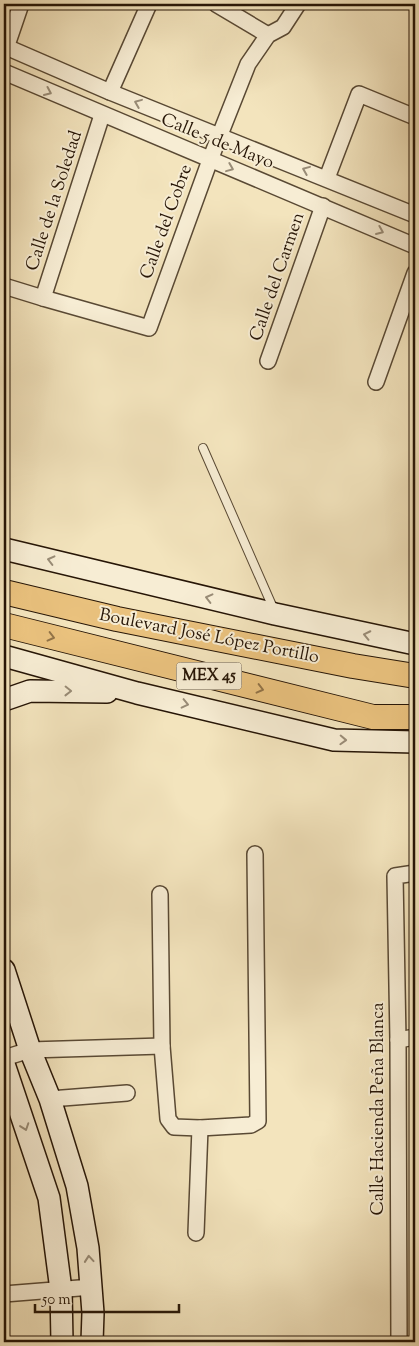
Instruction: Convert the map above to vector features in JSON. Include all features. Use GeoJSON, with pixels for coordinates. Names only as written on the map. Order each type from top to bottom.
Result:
{"type":"FeatureCollection","features":[{"type":"Feature","properties":{"kind":"main road","name":"Boulevard José López Portillo"},"geometry":{"type":"LineString","coordinates":[[4,592],[116,619],[353,666],[415,676]]}},
{"type":"Feature","properties":{"kind":"main road","name":"Boulevard José López Portillo"},"geometry":{"type":"LineString","coordinates":[[4,625],[373,717],[415,717]]}},
{"type":"Feature","properties":{"kind":"street"},"geometry":{"type":"LineString","coordinates":[[5,47],[21,4]]}},
{"type":"Feature","properties":{"kind":"street"},"geometry":{"type":"LineString","coordinates":[[110,92],[150,4]]}},
{"type":"Feature","properties":{"kind":"street"},"geometry":{"type":"LineString","coordinates":[[216,4],[268,35]]}},
{"type":"Feature","properties":{"kind":"street","name":"Calle del Cobre"},"geometry":{"type":"LineString","coordinates":[[42,298],[149,328],[219,135],[248,64],[268,35],[283,27],[298,4]]}},
{"type":"Feature","properties":{"kind":"street","name":"Calle 5 de Mayo"},"geometry":{"type":"LineString","coordinates":[[5,47],[110,92],[415,215]]}},
{"type":"Feature","properties":{"kind":"street","name":"Calle 5 de Mayo"},"geometry":{"type":"LineString","coordinates":[[4,72],[415,246]]}},
{"type":"Feature","properties":{"kind":"street"},"geometry":{"type":"LineString","coordinates":[[327,178],[359,94],[415,117]]}},
{"type":"Feature","properties":{"kind":"street","name":"Calle de la Soledad"},"geometry":{"type":"LineString","coordinates":[[42,298],[102,115]]}},
{"type":"Feature","properties":{"kind":"street","name":"Calle del Carmen"},"geometry":{"type":"LineString","coordinates":[[268,361],[323,206]]}},
{"type":"Feature","properties":{"kind":"street"},"geometry":{"type":"LineString","coordinates":[[376,382],[415,273]]}},
{"type":"Feature","properties":{"kind":"street"},"geometry":{"type":"LineString","coordinates":[[4,286],[42,298]]}},
{"type":"Feature","properties":{"kind":"street"},"geometry":{"type":"LineString","coordinates":[[4,549],[275,614],[415,644]]}},
{"type":"Feature","properties":{"kind":"street"},"geometry":{"type":"LineString","coordinates":[[4,656],[137,693],[334,740],[415,742]]}},
{"type":"Feature","properties":{"kind":"street"},"geometry":{"type":"LineString","coordinates":[[4,700],[30,691],[137,693]]}},
{"type":"Feature","properties":{"kind":"street"},"geometry":{"type":"LineString","coordinates":[[160,894],[162,1046],[168,1119],[174,1127],[200,1128],[251,1125],[258,1121],[255,854]]}},
{"type":"Feature","properties":{"kind":"street","name":"Calle Hacienda Peña Blanca"},"geometry":{"type":"LineString","coordinates":[[399,1342],[398,1040],[395,876],[415,873]]}},
{"type":"Feature","properties":{"kind":"street"},"geometry":{"type":"LineString","coordinates":[[4,970],[30,1050],[50,1098],[77,1186],[88,1248],[92,1287],[92,1342]]}},
{"type":"Feature","properties":{"kind":"street"},"geometry":{"type":"LineString","coordinates":[[398,1040],[415,1037]]}},
{"type":"Feature","properties":{"kind":"street"},"geometry":{"type":"LineString","coordinates":[[4,1058],[30,1050],[162,1046]]}},
{"type":"Feature","properties":{"kind":"street"},"geometry":{"type":"LineString","coordinates":[[4,1064],[49,1198],[61,1290],[62,1342]]}},
{"type":"Feature","properties":{"kind":"street"},"geometry":{"type":"LineString","coordinates":[[50,1098],[127,1093]]}},
{"type":"Feature","properties":{"kind":"street"},"geometry":{"type":"LineString","coordinates":[[196,1232],[200,1128]]}},
{"type":"Feature","properties":{"kind":"street"},"geometry":{"type":"LineString","coordinates":[[4,1294],[92,1287]]}},
{"type":"Feature","properties":{"kind":"lane"},"geometry":{"type":"LineString","coordinates":[[203,448],[275,614]]}}]}
